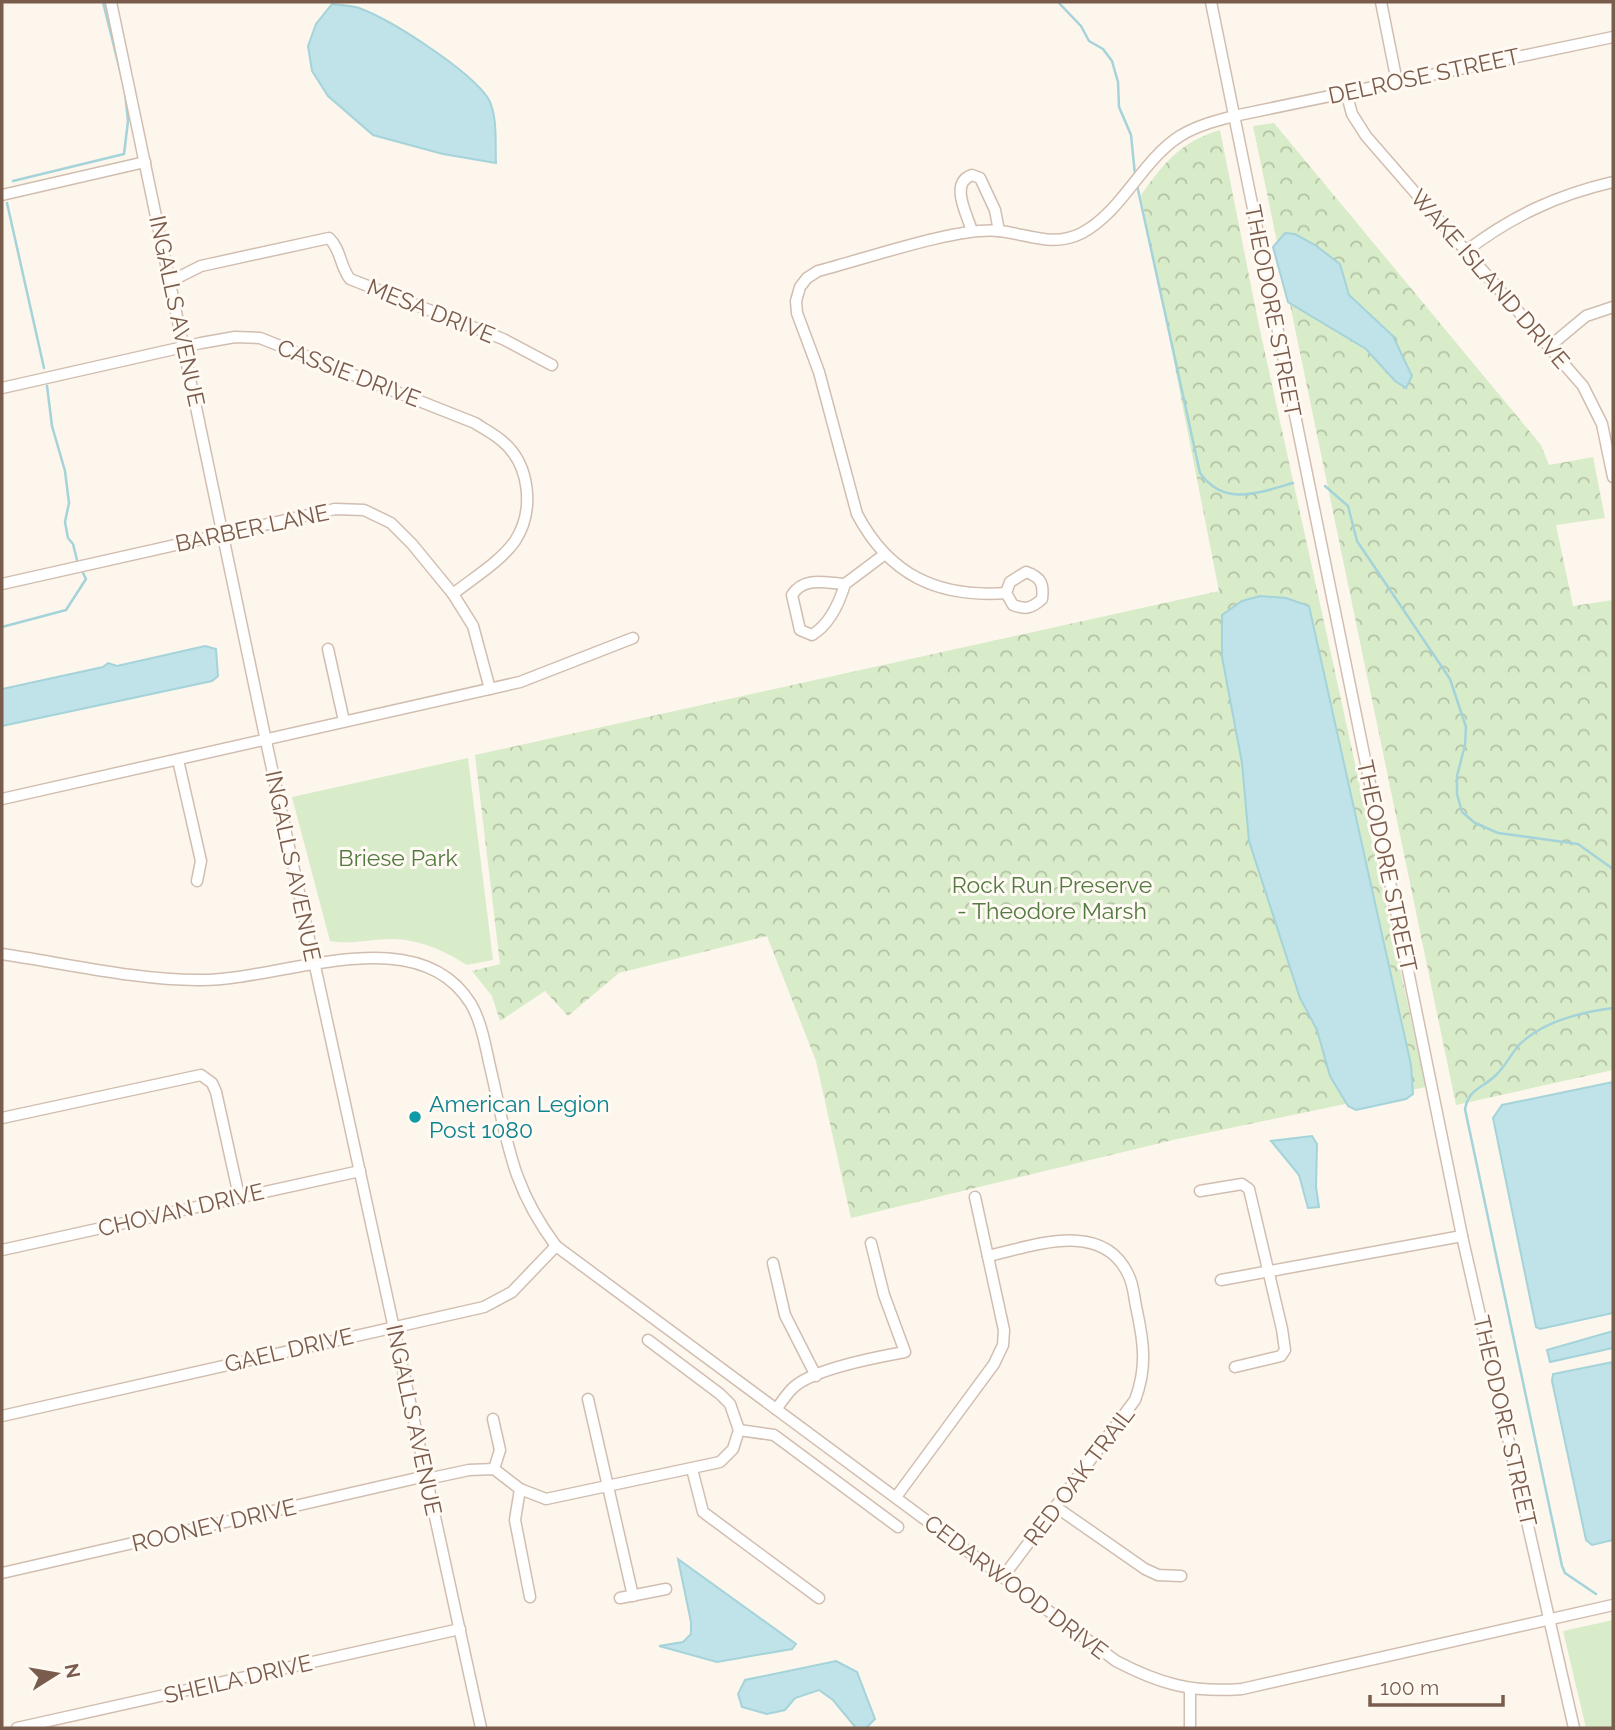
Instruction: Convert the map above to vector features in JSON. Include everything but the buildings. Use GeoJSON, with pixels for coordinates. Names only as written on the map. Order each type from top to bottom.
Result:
{"type":"FeatureCollection","features":[{"type":"Feature","properties":{"kind":"street","name":"INGALLS AVENUE"},"geometry":{"type":"LineString","coordinates":[[111,2],[266,741],[481,1728]]}},
{"type":"Feature","properties":{"kind":"street","name":"THEODORE STREET"},"geometry":{"type":"LineString","coordinates":[[1211,2],[1462,1236],[1574,1728]]}},
{"type":"Feature","properties":{"kind":"street"},"geometry":{"type":"LineString","coordinates":[[1381,2],[1397,82]]}},
{"type":"Feature","properties":{"kind":"street","name":"DELROSE STREET"},"geometry":{"type":"LineString","coordinates":[[1006,593],[960,593],[930,586],[907,573],[884,554],[867,534],[856,514],[819,372],[797,313],[798,294],[807,278],[818,271],[972,231],[999,230],[1042,241],[1060,241],[1082,233],[1103,218],[1177,137],[1198,127],[1234,116],[1613,37]]}},
{"type":"Feature","properties":{"kind":"street","name":"WAKE ISLAND DRIVE"},"geometry":{"type":"LineString","coordinates":[[1346,92],[1352,114],[1366,136],[1550,346],[1590,398],[1610,441],[1613,477]]}},
{"type":"Feature","properties":{"kind":"street"},"geometry":{"type":"LineString","coordinates":[[2,195],[145,162]]}},
{"type":"Feature","properties":{"kind":"street"},"geometry":{"type":"LineString","coordinates":[[972,231],[959,189],[963,179],[972,175],[980,178],[995,210],[999,230]]}},
{"type":"Feature","properties":{"kind":"street"},"geometry":{"type":"LineString","coordinates":[[1466,251],[1497,227],[1528,210],[1571,192],[1613,182]]}},
{"type":"Feature","properties":{"kind":"street","name":"MESA DRIVE"},"geometry":{"type":"LineString","coordinates":[[170,281],[193,269],[226,259],[329,238],[335,244],[344,271],[350,279],[503,340],[552,365]]}},
{"type":"Feature","properties":{"kind":"street"},"geometry":{"type":"LineString","coordinates":[[1550,346],[1586,316],[1613,307]]}},
{"type":"Feature","properties":{"kind":"street","name":"CASSIE DRIVE"},"geometry":{"type":"LineString","coordinates":[[2,388],[235,337],[260,338],[475,423],[503,441],[521,464],[527,486],[523,522],[515,540],[500,557],[453,594]]}},
{"type":"Feature","properties":{"kind":"street","name":"BARBER LANE"},"geometry":{"type":"LineString","coordinates":[[2,584],[335,509],[364,510],[391,523],[453,594],[473,626],[490,689]]}},
{"type":"Feature","properties":{"kind":"street"},"geometry":{"type":"LineString","coordinates":[[845,584],[805,582],[798,585],[792,595],[800,630],[812,635],[821,629],[839,604],[845,584],[884,554]]}},
{"type":"Feature","properties":{"kind":"street"},"geometry":{"type":"LineString","coordinates":[[2,799],[520,682],[633,638]]}},
{"type":"Feature","properties":{"kind":"street"},"geometry":{"type":"LineString","coordinates":[[328,649],[344,721]]}},
{"type":"Feature","properties":{"kind":"street"},"geometry":{"type":"LineString","coordinates":[[178,760],[201,860],[197,881]]}},
{"type":"Feature","properties":{"kind":"street","name":"CEDARWOOD DRIVE"},"geometry":{"type":"LineString","coordinates":[[2,954],[201,980],[250,976],[372,957],[401,959],[428,965],[453,982],[471,1004],[481,1028],[515,1177],[534,1217],[556,1247],[1116,1661],[1152,1680],[1190,1689],[1242,1689],[1613,1605]]}},
{"type":"Feature","properties":{"kind":"street"},"geometry":{"type":"LineString","coordinates":[[2,1118],[201,1075],[212,1083],[216,1092],[239,1196]]}},
{"type":"Feature","properties":{"kind":"street","name":"CHOVAN DRIVE"},"geometry":{"type":"LineString","coordinates":[[2,1250],[360,1171]]}},
{"type":"Feature","properties":{"kind":"street"},"geometry":{"type":"LineString","coordinates":[[1200,1191],[1242,1184],[1249,1189],[1269,1269],[1285,1350],[1281,1356],[1235,1367]]}},
{"type":"Feature","properties":{"kind":"street"},"geometry":{"type":"LineString","coordinates":[[896,1497],[994,1364],[1003,1345],[1004,1330],[975,1197]]}},
{"type":"Feature","properties":{"kind":"street"},"geometry":{"type":"LineString","coordinates":[[1221,1280],[1269,1269],[1462,1236]]}},
{"type":"Feature","properties":{"kind":"street","name":"RED OAK TRAIL"},"geometry":{"type":"LineString","coordinates":[[988,1256],[1066,1239],[1083,1240],[1112,1253],[1130,1276],[1145,1349],[1142,1382],[1135,1400],[1003,1577]]}},
{"type":"Feature","properties":{"kind":"street"},"geometry":{"type":"LineString","coordinates":[[776,1409],[794,1387],[816,1376],[867,1359],[905,1352],[884,1295],[871,1242]]}},
{"type":"Feature","properties":{"kind":"street","name":"GAEL DRIVE"},"geometry":{"type":"LineString","coordinates":[[2,1416],[484,1307],[512,1292],[556,1247]]}},
{"type":"Feature","properties":{"kind":"street"},"geometry":{"type":"LineString","coordinates":[[773,1263],[785,1315],[816,1376]]}},
{"type":"Feature","properties":{"kind":"street"},"geometry":{"type":"LineString","coordinates":[[493,1419],[500,1450],[494,1469],[520,1489],[546,1499],[608,1488],[720,1462],[733,1449],[739,1430],[730,1404],[648,1340]]}},
{"type":"Feature","properties":{"kind":"street"},"geometry":{"type":"LineString","coordinates":[[588,1399],[633,1595]]}},
{"type":"Feature","properties":{"kind":"street"},"geometry":{"type":"LineString","coordinates":[[739,1430],[774,1435],[898,1527]]}},
{"type":"Feature","properties":{"kind":"street","name":"ROONEY DRIVE"},"geometry":{"type":"LineString","coordinates":[[2,1573],[427,1478],[468,1470],[494,1469]]}},
{"type":"Feature","properties":{"kind":"street"},"geometry":{"type":"LineString","coordinates":[[692,1469],[703,1512],[819,1598]]}},
{"type":"Feature","properties":{"kind":"street"},"geometry":{"type":"LineString","coordinates":[[520,1489],[515,1520],[530,1597]]}},
{"type":"Feature","properties":{"kind":"street"},"geometry":{"type":"LineString","coordinates":[[1056,1507],[1145,1569],[1158,1575],[1181,1576]]}},
{"type":"Feature","properties":{"kind":"street"},"geometry":{"type":"LineString","coordinates":[[620,1598],[666,1589]]}},
{"type":"Feature","properties":{"kind":"street","name":"SHEILA DRIVE"},"geometry":{"type":"LineString","coordinates":[[17,1728],[460,1629]]}},
{"type":"Feature","properties":{"kind":"street"},"geometry":{"type":"LineString","coordinates":[[1190,1689],[1191,1728]]}},
{"type":"Feature","properties":{"kind":"green space"},"geometry":{"type":"Polygon","coordinates":[[[1274,123],[1541,445],[1549,465],[1593,457],[1605,518],[1556,525],[1573,606],[1613,600],[1613,1070],[1456,1105],[1253,126],[1274,123]]]}},
{"type":"Feature","properties":{"kind":"green space","name":"Rock Run Preserve - Theodore Marsh"},"geometry":{"type":"Polygon","coordinates":[[[1220,130],[1258,321],[1426,1087],[1173,1140],[851,1218],[816,1061],[767,936],[619,973],[568,1016],[545,991],[500,1021],[492,996],[472,971],[500,964],[475,755],[1219,591],[1141,195],[1174,155],[1194,141],[1220,130]]]}},
{"type":"Feature","properties":{"kind":"green space","name":"Briese Park"},"geometry":{"type":"Polygon","coordinates":[[[468,758],[493,960],[467,965],[433,948],[406,940],[330,941],[292,797],[468,758]]]}},
{"type":"Feature","properties":{"kind":"green space"},"geometry":{"type":"Polygon","coordinates":[[[1613,1620],[1613,1728],[1586,1728],[1563,1631],[1613,1620]]]}},
{"type":"Feature","properties":{"kind":"water"},"geometry":{"type":"Polygon","coordinates":[[[332,4],[359,8],[390,23],[448,60],[478,87],[488,98],[493,113],[496,163],[443,154],[373,135],[328,96],[312,71],[308,46],[316,24],[332,4]]]}},
{"type":"Feature","properties":{"kind":"water"},"geometry":{"type":"Polygon","coordinates":[[[1285,233],[1295,234],[1315,245],[1340,264],[1349,295],[1393,336],[1412,376],[1406,388],[1395,381],[1366,349],[1288,302],[1273,247],[1285,233]]]}},
{"type":"Feature","properties":{"kind":"water"},"geometry":{"type":"Polygon","coordinates":[[[1260,596],[1286,598],[1309,606],[1411,1065],[1413,1094],[1406,1099],[1356,1110],[1348,1106],[1330,1076],[1317,1030],[1300,998],[1249,841],[1242,763],[1222,657],[1222,615],[1242,601],[1260,596]]]}},
{"type":"Feature","properties":{"kind":"water"},"geometry":{"type":"Polygon","coordinates":[[[205,646],[216,649],[218,676],[212,681],[2,726],[2,689],[103,667],[108,663],[117,666],[205,646]]]}},
{"type":"Feature","properties":{"kind":"water"},"geometry":{"type":"Polygon","coordinates":[[[1613,1082],[1613,1313],[1540,1329],[1536,1327],[1493,1118],[1502,1105],[1613,1082]]]}},
{"type":"Feature","properties":{"kind":"water"},"geometry":{"type":"Polygon","coordinates":[[[1312,1136],[1317,1144],[1316,1187],[1319,1207],[1308,1208],[1299,1175],[1271,1141],[1312,1136]]]}},
{"type":"Feature","properties":{"kind":"water"},"geometry":{"type":"Polygon","coordinates":[[[1613,1331],[1613,1348],[1550,1362],[1547,1350],[1613,1331]]]}},
{"type":"Feature","properties":{"kind":"water"},"geometry":{"type":"Polygon","coordinates":[[[1613,1362],[1613,1540],[1592,1545],[1586,1540],[1552,1381],[1553,1374],[1613,1362]]]}},
{"type":"Feature","properties":{"kind":"water"},"geometry":{"type":"Polygon","coordinates":[[[678,1559],[796,1644],[792,1649],[717,1662],[659,1646],[683,1642],[691,1634],[678,1559]]]}},
{"type":"Feature","properties":{"kind":"water"},"geometry":{"type":"Polygon","coordinates":[[[836,1661],[857,1672],[875,1719],[866,1728],[856,1728],[833,1700],[819,1690],[795,1698],[785,1710],[767,1714],[742,1707],[738,1694],[745,1680],[836,1661]]]}},
{"type":"Feature","properties":{"kind":"waterway"},"geometry":{"type":"LineString","coordinates":[[103,2],[122,79]]}},
{"type":"Feature","properties":{"kind":"waterway"},"geometry":{"type":"LineString","coordinates":[[1058,2],[1081,26],[1089,41],[1103,49],[1112,61],[1118,82],[1119,107],[1131,135],[1135,175]]}},
{"type":"Feature","properties":{"kind":"waterway"},"geometry":{"type":"LineString","coordinates":[[13,181],[124,154],[128,121],[125,92]]}},
{"type":"Feature","properties":{"kind":"waterway"},"geometry":{"type":"LineString","coordinates":[[1137,185],[1200,473],[1209,484],[1231,494],[1255,493],[1293,483]]}},
{"type":"Feature","properties":{"kind":"waterway"},"geometry":{"type":"LineString","coordinates":[[7,203],[44,368]]}},
{"type":"Feature","properties":{"kind":"waterway"},"geometry":{"type":"LineString","coordinates":[[47,386],[52,426],[65,471],[69,503],[65,522],[77,560]]}},
{"type":"Feature","properties":{"kind":"waterway"},"geometry":{"type":"LineString","coordinates":[[1325,486],[1348,506],[1357,541],[1450,679],[1466,727],[1465,745],[1457,776],[1457,794],[1462,812],[1475,823],[1498,833],[1578,844],[1613,869]]}},
{"type":"Feature","properties":{"kind":"waterway"},"geometry":{"type":"LineString","coordinates":[[2,627],[66,610],[86,579],[83,573]]}},
{"type":"Feature","properties":{"kind":"waterway"},"geometry":{"type":"LineString","coordinates":[[1596,1594],[1565,1573],[1562,1566],[1465,1109],[1473,1093],[1499,1072],[1528,1037],[1563,1019],[1613,1008]]}},
{"type":"Feature","properties":{"kind":"place","name":"American Legion Post 1080"},"geometry":{"type":"Point","coordinates":[415,1117]}}]}
